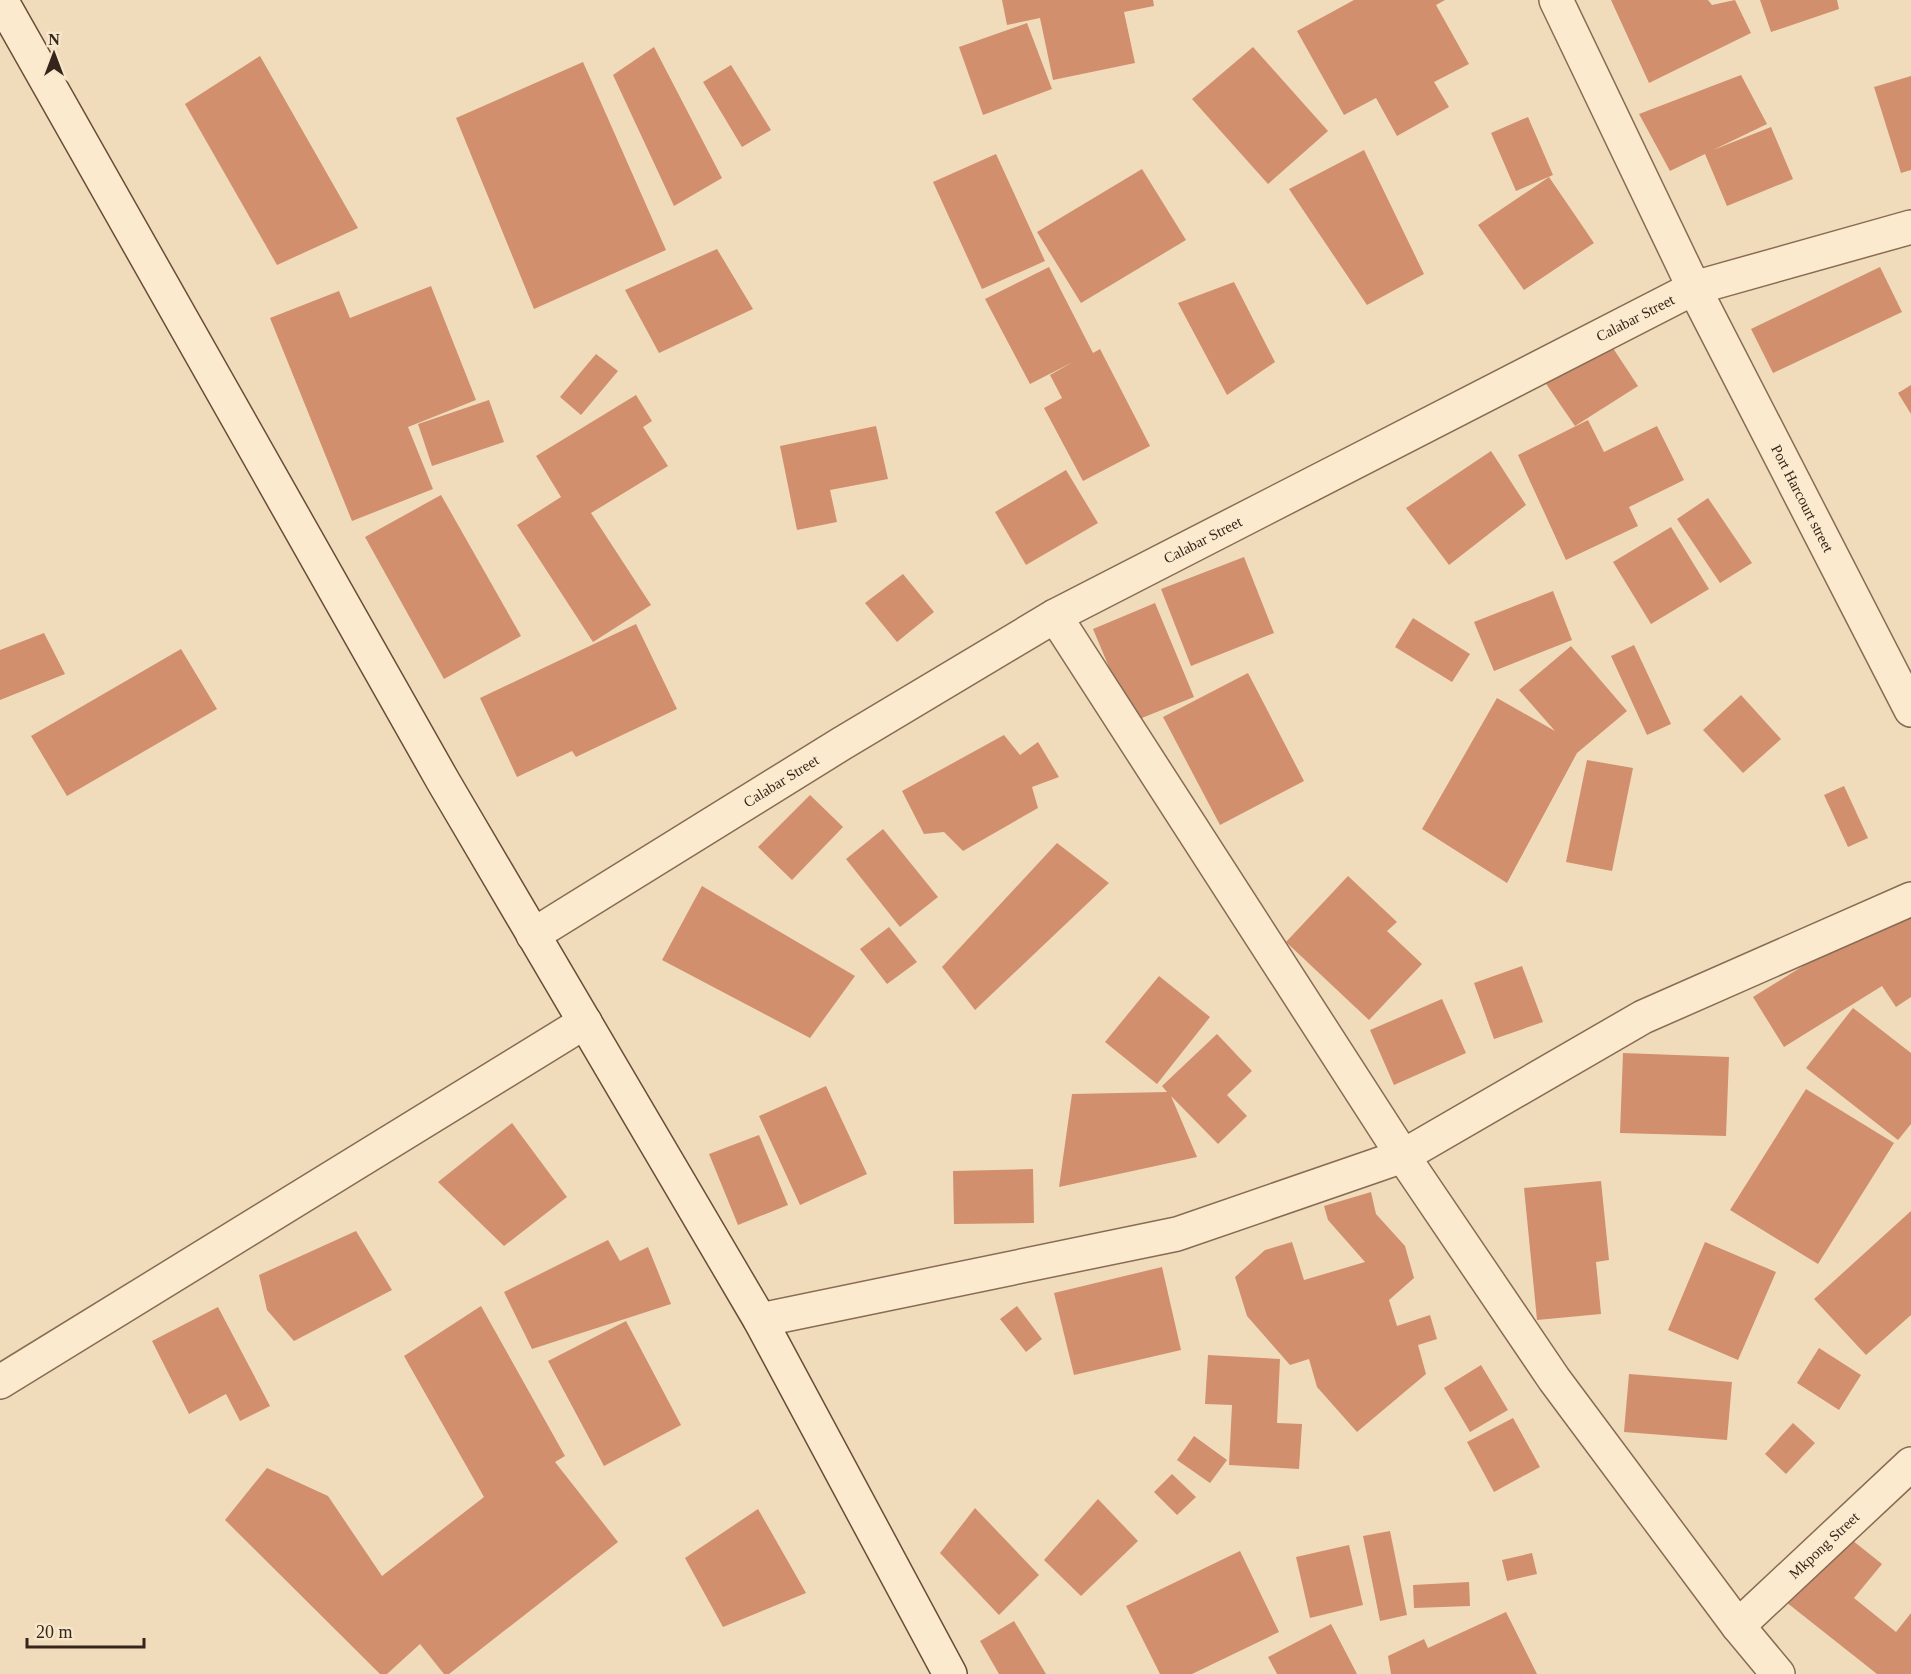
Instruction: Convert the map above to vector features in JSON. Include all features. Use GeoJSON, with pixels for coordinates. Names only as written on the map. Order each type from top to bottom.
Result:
{"type":"FeatureCollection","features":[{"type":"Feature","properties":{"kind":"street"},"geometry":{"type":"LineString","coordinates":[[1,0],[443,781],[760,1320],[950,1674]]}},
{"type":"Feature","properties":{"kind":"street","name":"Port Harcourt street"},"geometry":{"type":"LineString","coordinates":[[1556,0],[1694,288],[1911,710]]}},
{"type":"Feature","properties":{"kind":"street","name":"Calabar Street"},"geometry":{"type":"LineString","coordinates":[[534,935],[831,750],[1055,616],[1694,288],[1911,227]]}},
{"type":"Feature","properties":{"kind":"street"},"geometry":{"type":"LineString","coordinates":[[1055,616],[1403,1156],[1554,1379],[1738,1626],[1778,1674]]}},
{"type":"Feature","properties":{"kind":"street"},"geometry":{"type":"LineString","coordinates":[[760,1320],[1177,1234],[1403,1156],[1643,1017],[1911,899]]}},
{"type":"Feature","properties":{"kind":"street"},"geometry":{"type":"LineString","coordinates":[[0,1382],[585,1022]]}},
{"type":"Feature","properties":{"kind":"street","name":"Mkpong Street"},"geometry":{"type":"LineString","coordinates":[[1738,1626],[1911,1464]]}},
{"type":"Feature","properties":{"kind":"building"},"geometry":{"type":"Polygon","coordinates":[[[1002,0],[1153,0],[1154,6],[1124,12],[1135,63],[1053,80],[1040,18],[1007,25],[1002,0]]]}},
{"type":"Feature","properties":{"kind":"building"},"geometry":{"type":"Polygon","coordinates":[[[1354,0],[1445,0],[1436,5],[1469,64],[1434,82],[1449,107],[1397,136],[1376,98],[1344,115],[1297,31],[1354,0]]]}},
{"type":"Feature","properties":{"kind":"building"},"geometry":{"type":"Polygon","coordinates":[[[1611,0],[1708,0],[1712,5],[1735,0],[1751,33],[1649,83],[1611,0]]]}},
{"type":"Feature","properties":{"kind":"building"},"geometry":{"type":"Polygon","coordinates":[[[1760,0],[1837,0],[1839,9],[1771,32],[1760,0]]]}},
{"type":"Feature","properties":{"kind":"building"},"geometry":{"type":"Polygon","coordinates":[[[1027,23],[1052,89],[983,115],[959,47],[1027,23]]]}},
{"type":"Feature","properties":{"kind":"building"},"geometry":{"type":"Polygon","coordinates":[[[654,47],[722,178],[674,206],[613,75],[654,47]]]}},
{"type":"Feature","properties":{"kind":"building"},"geometry":{"type":"Polygon","coordinates":[[[1253,47],[1328,131],[1268,184],[1192,99],[1253,47]]]}},
{"type":"Feature","properties":{"kind":"building"},"geometry":{"type":"Polygon","coordinates":[[[260,56],[358,228],[277,265],[185,104],[260,56]]]}},
{"type":"Feature","properties":{"kind":"building"},"geometry":{"type":"Polygon","coordinates":[[[583,62],[666,250],[534,309],[456,118],[583,62]]]}},
{"type":"Feature","properties":{"kind":"building"},"geometry":{"type":"Polygon","coordinates":[[[731,65],[771,130],[742,147],[703,82],[731,65]]]}},
{"type":"Feature","properties":{"kind":"building"},"geometry":{"type":"Polygon","coordinates":[[[1741,75],[1767,124],[1713,150],[1771,127],[1793,179],[1727,206],[1705,154],[1670,171],[1639,114],[1741,75]]]}},
{"type":"Feature","properties":{"kind":"building"},"geometry":{"type":"Polygon","coordinates":[[[1911,76],[1911,170],[1901,173],[1874,87],[1911,76]]]}},
{"type":"Feature","properties":{"kind":"building"},"geometry":{"type":"Polygon","coordinates":[[[1528,117],[1553,175],[1516,191],[1491,133],[1528,117]]]}},
{"type":"Feature","properties":{"kind":"building"},"geometry":{"type":"Polygon","coordinates":[[[1364,150],[1424,274],[1367,305],[1289,189],[1364,150]]]}},
{"type":"Feature","properties":{"kind":"building"},"geometry":{"type":"Polygon","coordinates":[[[996,154],[1045,261],[982,289],[933,182],[996,154]]]}},
{"type":"Feature","properties":{"kind":"building"},"geometry":{"type":"Polygon","coordinates":[[[1142,169],[1186,240],[1081,303],[1037,232],[1142,169]]]}},
{"type":"Feature","properties":{"kind":"building"},"geometry":{"type":"Polygon","coordinates":[[[1549,177],[1594,243],[1524,290],[1478,225],[1549,177]]]}},
{"type":"Feature","properties":{"kind":"building"},"geometry":{"type":"Polygon","coordinates":[[[717,249],[753,309],[659,353],[625,290],[717,249]]]}},
{"type":"Feature","properties":{"kind":"building"},"geometry":{"type":"Polygon","coordinates":[[[1049,267],[1093,353],[1100,349],[1150,446],[1083,481],[1044,408],[1062,398],[1050,375],[1073,362],[1030,384],[985,299],[1049,267]]]}},
{"type":"Feature","properties":{"kind":"building"},"geometry":{"type":"Polygon","coordinates":[[[1880,267],[1902,312],[1773,373],[1751,329],[1880,267]]]}},
{"type":"Feature","properties":{"kind":"building"},"geometry":{"type":"Polygon","coordinates":[[[1234,282],[1275,362],[1227,395],[1178,303],[1234,282]]]}},
{"type":"Feature","properties":{"kind":"building"},"geometry":{"type":"Polygon","coordinates":[[[431,286],[476,400],[408,427],[433,489],[352,521],[270,318],[339,291],[350,318],[431,286]]]}},
{"type":"Feature","properties":{"kind":"building"},"geometry":{"type":"Polygon","coordinates":[[[1603,333],[1638,386],[1575,426],[1540,375],[1603,333]]]}},
{"type":"Feature","properties":{"kind":"building"},"geometry":{"type":"Polygon","coordinates":[[[596,354],[618,371],[581,415],[560,397],[596,354]]]}},
{"type":"Feature","properties":{"kind":"building"},"geometry":{"type":"Polygon","coordinates":[[[1911,385],[1911,414],[1898,393],[1911,385]]]}},
{"type":"Feature","properties":{"kind":"building"},"geometry":{"type":"Polygon","coordinates":[[[636,395],[652,421],[643,427],[668,466],[591,513],[651,605],[593,642],[517,525],[561,497],[536,456],[636,395]]]}},
{"type":"Feature","properties":{"kind":"building"},"geometry":{"type":"Polygon","coordinates":[[[489,400],[504,442],[432,466],[418,424],[489,400]]]}},
{"type":"Feature","properties":{"kind":"building"},"geometry":{"type":"Polygon","coordinates":[[[1588,420],[1604,452],[1657,426],[1684,480],[1629,507],[1638,526],[1566,560],[1518,455],[1588,420]]]}},
{"type":"Feature","properties":{"kind":"building"},"geometry":{"type":"Polygon","coordinates":[[[876,426],[888,479],[830,490],[837,522],[797,530],[780,446],[876,426]]]}},
{"type":"Feature","properties":{"kind":"building"},"geometry":{"type":"Polygon","coordinates":[[[1491,451],[1526,505],[1449,565],[1406,508],[1491,451]]]}},
{"type":"Feature","properties":{"kind":"building"},"geometry":{"type":"Polygon","coordinates":[[[1066,470],[1098,523],[1026,565],[995,512],[1066,470]]]}},
{"type":"Feature","properties":{"kind":"building"},"geometry":{"type":"Polygon","coordinates":[[[441,495],[521,636],[444,679],[365,537],[441,495]]]}},
{"type":"Feature","properties":{"kind":"building"},"geometry":{"type":"Polygon","coordinates":[[[1708,498],[1752,563],[1720,583],[1677,519],[1708,498]]]}},
{"type":"Feature","properties":{"kind":"building"},"geometry":{"type":"Polygon","coordinates":[[[1671,527],[1709,589],[1651,624],[1613,562],[1671,527]]]}},
{"type":"Feature","properties":{"kind":"building"},"geometry":{"type":"Polygon","coordinates":[[[1244,557],[1274,633],[1191,666],[1161,589],[1244,557]]]}},
{"type":"Feature","properties":{"kind":"building"},"geometry":{"type":"Polygon","coordinates":[[[903,574],[934,612],[897,642],[865,603],[903,574]]]}},
{"type":"Feature","properties":{"kind":"building"},"geometry":{"type":"Polygon","coordinates":[[[1553,591],[1572,640],[1494,671],[1474,622],[1553,591]]]}},
{"type":"Feature","properties":{"kind":"building"},"geometry":{"type":"Polygon","coordinates":[[[1155,603],[1194,697],[1132,722],[1093,629],[1155,603]]]}},
{"type":"Feature","properties":{"kind":"building"},"geometry":{"type":"Polygon","coordinates":[[[1413,618],[1470,654],[1452,682],[1395,647],[1413,618]]]}},
{"type":"Feature","properties":{"kind":"building"},"geometry":{"type":"Polygon","coordinates":[[[636,624],[677,709],[576,757],[572,751],[517,777],[480,698],[636,624]]]}},
{"type":"Feature","properties":{"kind":"building"},"geometry":{"type":"Polygon","coordinates":[[[44,633],[65,674],[0,700],[0,650],[44,633]]]}},
{"type":"Feature","properties":{"kind":"building"},"geometry":{"type":"Polygon","coordinates":[[[1634,645],[1671,724],[1647,735],[1611,656],[1634,645]]]}},
{"type":"Feature","properties":{"kind":"building"},"geometry":{"type":"Polygon","coordinates":[[[1571,646],[1627,711],[1577,753],[1507,883],[1422,829],[1497,698],[1555,731],[1519,690],[1571,646]]]}},
{"type":"Feature","properties":{"kind":"building"},"geometry":{"type":"Polygon","coordinates":[[[181,649],[217,709],[67,796],[31,736],[181,649]]]}},
{"type":"Feature","properties":{"kind":"building"},"geometry":{"type":"Polygon","coordinates":[[[1248,673],[1304,781],[1220,825],[1163,717],[1248,673]]]}},
{"type":"Feature","properties":{"kind":"building"},"geometry":{"type":"Polygon","coordinates":[[[1741,695],[1781,739],[1743,773],[1703,730],[1741,695]]]}},
{"type":"Feature","properties":{"kind":"building"},"geometry":{"type":"Polygon","coordinates":[[[1004,735],[1020,755],[1038,742],[1059,777],[1032,787],[1038,808],[963,851],[944,832],[924,834],[902,791],[1004,735]]]}},
{"type":"Feature","properties":{"kind":"building"},"geometry":{"type":"Polygon","coordinates":[[[1587,760],[1633,768],[1612,871],[1566,862],[1587,760]]]}},
{"type":"Feature","properties":{"kind":"building"},"geometry":{"type":"Polygon","coordinates":[[[1844,786],[1868,838],[1848,847],[1824,795],[1844,786]]]}},
{"type":"Feature","properties":{"kind":"building"},"geometry":{"type":"Polygon","coordinates":[[[810,795],[843,827],[792,880],[758,847],[810,795]]]}},
{"type":"Feature","properties":{"kind":"building"},"geometry":{"type":"Polygon","coordinates":[[[883,829],[938,897],[900,927],[846,859],[883,829]]]}},
{"type":"Feature","properties":{"kind":"building"},"geometry":{"type":"Polygon","coordinates":[[[1057,843],[1109,883],[975,1010],[942,967],[1057,843]]]}},
{"type":"Feature","properties":{"kind":"building"},"geometry":{"type":"Polygon","coordinates":[[[1348,876],[1397,922],[1387,931],[1422,964],[1369,1020],[1286,942],[1348,876]]]}},
{"type":"Feature","properties":{"kind":"building"},"geometry":{"type":"Polygon","coordinates":[[[702,886],[855,976],[810,1038],[662,960],[702,886]]]}},
{"type":"Feature","properties":{"kind":"building"},"geometry":{"type":"Polygon","coordinates":[[[1906,902],[1911,909],[1911,997],[1896,1007],[1882,986],[1784,1047],[1753,997],[1906,902]]]}},
{"type":"Feature","properties":{"kind":"building"},"geometry":{"type":"Polygon","coordinates":[[[889,927],[917,962],[887,984],[860,949],[889,927]]]}},
{"type":"Feature","properties":{"kind":"building"},"geometry":{"type":"Polygon","coordinates":[[[1522,966],[1543,1022],[1494,1039],[1474,983],[1522,966]]]}},
{"type":"Feature","properties":{"kind":"building"},"geometry":{"type":"Polygon","coordinates":[[[1159,976],[1210,1017],[1157,1084],[1105,1042],[1159,976]]]}},
{"type":"Feature","properties":{"kind":"building"},"geometry":{"type":"Polygon","coordinates":[[[1442,999],[1466,1053],[1394,1085],[1370,1030],[1442,999]]]}},
{"type":"Feature","properties":{"kind":"building"},"geometry":{"type":"Polygon","coordinates":[[[1853,1008],[1911,1053],[1911,1124],[1898,1140],[1806,1068],[1853,1008]]]}},
{"type":"Feature","properties":{"kind":"building"},"geometry":{"type":"Polygon","coordinates":[[[1217,1034],[1252,1071],[1227,1095],[1247,1116],[1218,1144],[1171,1096],[1197,1157],[1059,1187],[1072,1094],[1167,1092],[1162,1086],[1217,1034]]]}},
{"type":"Feature","properties":{"kind":"building"},"geometry":{"type":"Polygon","coordinates":[[[1623,1053],[1729,1057],[1726,1136],[1620,1133],[1623,1053]]]}},
{"type":"Feature","properties":{"kind":"building"},"geometry":{"type":"Polygon","coordinates":[[[826,1086],[867,1174],[800,1205],[759,1116],[826,1086]]]}},
{"type":"Feature","properties":{"kind":"building"},"geometry":{"type":"Polygon","coordinates":[[[1806,1089],[1894,1143],[1818,1264],[1730,1210],[1806,1089]]]}},
{"type":"Feature","properties":{"kind":"building"},"geometry":{"type":"Polygon","coordinates":[[[512,1123],[567,1197],[504,1246],[438,1182],[512,1123]]]}},
{"type":"Feature","properties":{"kind":"building"},"geometry":{"type":"Polygon","coordinates":[[[759,1135],[788,1205],[738,1225],[709,1154],[759,1135]]]}},
{"type":"Feature","properties":{"kind":"building"},"geometry":{"type":"Polygon","coordinates":[[[1033,1169],[1034,1223],[954,1224],[953,1171],[1033,1169]]]}},
{"type":"Feature","properties":{"kind":"building"},"geometry":{"type":"Polygon","coordinates":[[[1601,1181],[1609,1260],[1596,1262],[1601,1314],[1537,1320],[1524,1188],[1601,1181]]]}},
{"type":"Feature","properties":{"kind":"building"},"geometry":{"type":"Polygon","coordinates":[[[1371,1192],[1376,1214],[1405,1246],[1414,1278],[1389,1300],[1397,1326],[1430,1315],[1437,1339],[1418,1345],[1426,1374],[1357,1432],[1317,1387],[1309,1359],[1290,1365],[1247,1316],[1235,1277],[1265,1250],[1292,1242],[1304,1280],[1365,1262],[1328,1220],[1324,1206],[1371,1192]]]}},
{"type":"Feature","properties":{"kind":"building"},"geometry":{"type":"Polygon","coordinates":[[[1911,1211],[1911,1315],[1866,1355],[1814,1299],[1911,1211]]]}},
{"type":"Feature","properties":{"kind":"building"},"geometry":{"type":"Polygon","coordinates":[[[356,1231],[392,1290],[294,1341],[267,1310],[259,1275],[356,1231]]]}},
{"type":"Feature","properties":{"kind":"building"},"geometry":{"type":"Polygon","coordinates":[[[608,1240],[620,1261],[648,1247],[671,1304],[532,1349],[504,1292],[608,1240]]]}},
{"type":"Feature","properties":{"kind":"building"},"geometry":{"type":"Polygon","coordinates":[[[1705,1242],[1776,1272],[1738,1360],[1668,1330],[1705,1242]]]}},
{"type":"Feature","properties":{"kind":"building"},"geometry":{"type":"Polygon","coordinates":[[[1162,1267],[1181,1350],[1074,1375],[1054,1293],[1162,1267]]]}},
{"type":"Feature","properties":{"kind":"building"},"geometry":{"type":"Polygon","coordinates":[[[481,1306],[565,1456],[555,1462],[618,1542],[449,1674],[444,1674],[420,1644],[387,1674],[380,1674],[225,1520],[267,1468],[328,1496],[382,1576],[484,1497],[404,1356],[481,1306]]]}},
{"type":"Feature","properties":{"kind":"building"},"geometry":{"type":"Polygon","coordinates":[[[1017,1306],[1042,1339],[1026,1352],[1000,1319],[1017,1306]]]}},
{"type":"Feature","properties":{"kind":"building"},"geometry":{"type":"Polygon","coordinates":[[[218,1307],[270,1406],[240,1421],[226,1394],[189,1414],[152,1341],[218,1307]]]}},
{"type":"Feature","properties":{"kind":"building"},"geometry":{"type":"Polygon","coordinates":[[[626,1321],[681,1425],[604,1466],[548,1361],[626,1321]]]}},
{"type":"Feature","properties":{"kind":"building"},"geometry":{"type":"Polygon","coordinates":[[[1819,1348],[1861,1375],[1839,1410],[1797,1383],[1819,1348]]]}},
{"type":"Feature","properties":{"kind":"building"},"geometry":{"type":"Polygon","coordinates":[[[1208,1355],[1280,1359],[1277,1423],[1302,1424],[1299,1469],[1229,1465],[1232,1405],[1205,1404],[1208,1355]]]}},
{"type":"Feature","properties":{"kind":"building"},"geometry":{"type":"Polygon","coordinates":[[[1481,1365],[1508,1410],[1470,1432],[1444,1388],[1481,1365]]]}},
{"type":"Feature","properties":{"kind":"building"},"geometry":{"type":"Polygon","coordinates":[[[1629,1374],[1732,1382],[1727,1440],[1624,1432],[1629,1374]]]}},
{"type":"Feature","properties":{"kind":"building"},"geometry":{"type":"Polygon","coordinates":[[[1513,1418],[1540,1467],[1494,1492],[1467,1442],[1513,1418]]]}},
{"type":"Feature","properties":{"kind":"building"},"geometry":{"type":"Polygon","coordinates":[[[1793,1423],[1815,1443],[1786,1474],[1765,1454],[1793,1423]]]}},
{"type":"Feature","properties":{"kind":"building"},"geometry":{"type":"Polygon","coordinates":[[[1194,1436],[1227,1460],[1210,1483],[1177,1460],[1194,1436]]]}},
{"type":"Feature","properties":{"kind":"building"},"geometry":{"type":"Polygon","coordinates":[[[1172,1474],[1196,1497],[1177,1515],[1154,1492],[1172,1474]]]}},
{"type":"Feature","properties":{"kind":"building"},"geometry":{"type":"Polygon","coordinates":[[[1098,1499],[1138,1541],[1081,1596],[1044,1560],[1098,1499]]]}},
{"type":"Feature","properties":{"kind":"building"},"geometry":{"type":"Polygon","coordinates":[[[975,1508],[1039,1575],[999,1615],[940,1553],[975,1508]]]}},
{"type":"Feature","properties":{"kind":"building"},"geometry":{"type":"Polygon","coordinates":[[[758,1509],[806,1593],[723,1627],[685,1558],[758,1509]]]}},
{"type":"Feature","properties":{"kind":"building"},"geometry":{"type":"Polygon","coordinates":[[[1390,1531],[1407,1615],[1380,1621],[1363,1536],[1390,1531]]]}},
{"type":"Feature","properties":{"kind":"building"},"geometry":{"type":"Polygon","coordinates":[[[1842,1532],[1882,1564],[1854,1598],[1896,1632],[1911,1613],[1911,1674],[1877,1674],[1786,1602],[1842,1532]]]}},
{"type":"Feature","properties":{"kind":"building"},"geometry":{"type":"Polygon","coordinates":[[[1349,1545],[1363,1605],[1310,1618],[1296,1557],[1349,1545]]]}},
{"type":"Feature","properties":{"kind":"building"},"geometry":{"type":"Polygon","coordinates":[[[1240,1551],[1279,1632],[1192,1674],[1160,1674],[1126,1606],[1240,1551]]]}},
{"type":"Feature","properties":{"kind":"building"},"geometry":{"type":"Polygon","coordinates":[[[1532,1553],[1537,1574],[1507,1581],[1502,1560],[1532,1553]]]}},
{"type":"Feature","properties":{"kind":"building"},"geometry":{"type":"Polygon","coordinates":[[[1469,1582],[1470,1606],[1414,1608],[1413,1585],[1469,1582]]]}},
{"type":"Feature","properties":{"kind":"building"},"geometry":{"type":"Polygon","coordinates":[[[1506,1612],[1537,1674],[1391,1674],[1388,1656],[1424,1639],[1428,1648],[1506,1612]]]}},
{"type":"Feature","properties":{"kind":"building"},"geometry":{"type":"Polygon","coordinates":[[[1014,1621],[1046,1674],[999,1674],[980,1641],[1014,1621]]]}},
{"type":"Feature","properties":{"kind":"building"},"geometry":{"type":"Polygon","coordinates":[[[1331,1624],[1357,1674],[1277,1674],[1268,1657],[1331,1624]]]}}]}
